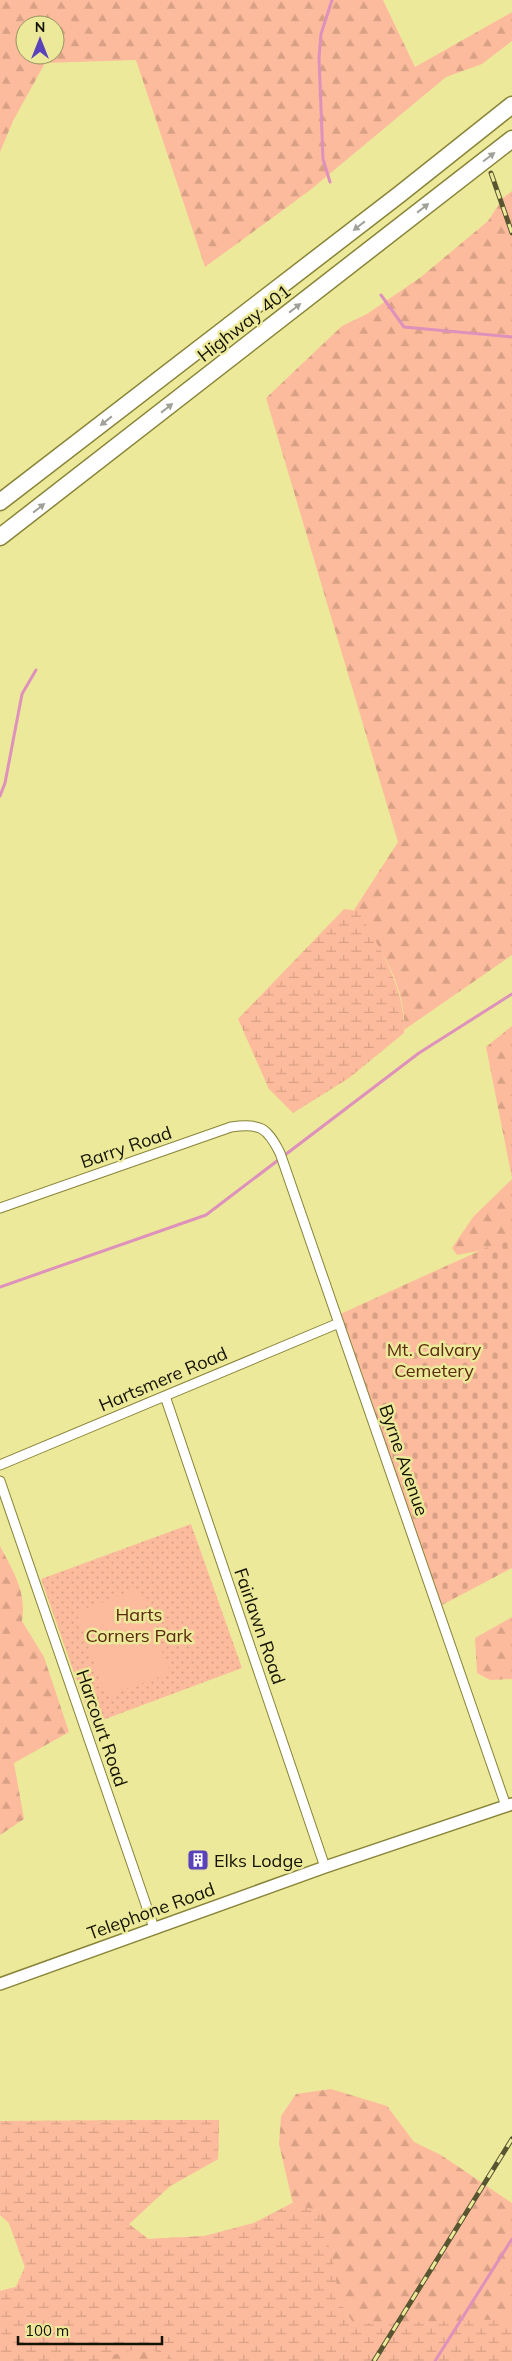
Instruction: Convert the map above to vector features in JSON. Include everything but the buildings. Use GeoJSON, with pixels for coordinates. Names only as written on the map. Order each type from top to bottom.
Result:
{"type":"FeatureCollection","features":[{"type":"Feature","properties":{"kind":"highway","name":"Highway 401"},"geometry":{"type":"LineString","coordinates":[[0,502],[392,200],[512,105]]}},
{"type":"Feature","properties":{"kind":"highway","name":"Highway 401"},"geometry":{"type":"LineString","coordinates":[[0,537],[511,140]]}},
{"type":"Feature","properties":{"kind":"street","name":"Barry Road"},"geometry":{"type":"LineString","coordinates":[[0,1208],[231,1127],[251,1124],[264,1129]]}},
{"type":"Feature","properties":{"kind":"street","name":"Byrne Avenue"},"geometry":{"type":"LineString","coordinates":[[264,1129],[271,1136],[280,1153],[510,1809]]}},
{"type":"Feature","properties":{"kind":"street","name":"Hartsmere Road"},"geometry":{"type":"LineString","coordinates":[[0,1465],[339,1323]]}},
{"type":"Feature","properties":{"kind":"street","name":"Fairlawn Road"},"geometry":{"type":"LineString","coordinates":[[165,1396],[325,1867]]}},
{"type":"Feature","properties":{"kind":"street","name":"Harcourt Road"},"geometry":{"type":"LineString","coordinates":[[0,1481],[154,1928]]}},
{"type":"Feature","properties":{"kind":"street","name":"Telephone Road"},"geometry":{"type":"LineString","coordinates":[[0,1984],[325,1867],[510,1809]]}},
{"type":"Feature","properties":{"kind":"green space"},"geometry":{"type":"Polygon","coordinates":[[[0,0],[383,0],[415,67],[512,12],[512,41],[482,64],[446,77],[309,191],[205,267],[136,60],[65,62],[65,15],[15,15],[15,65],[44,65],[13,121],[0,152],[0,0]]]}},
{"type":"Feature","properties":{"kind":"green space"},"geometry":{"type":"Polygon","coordinates":[[[512,191],[512,955],[404,1030],[404,1014],[396,982],[381,951],[354,910],[398,842],[266,398],[342,326],[367,314],[421,277],[488,221],[503,198],[512,191]]]}},
{"type":"Feature","properties":{"kind":"green space"},"geometry":{"type":"Polygon","coordinates":[[[344,909],[358,911],[383,954],[401,1001],[404,1033],[349,1078],[293,1113],[269,1089],[238,1019],[344,909]]]}},
{"type":"Feature","properties":{"kind":"green space"},"geometry":{"type":"Polygon","coordinates":[[[512,1026],[512,1178],[486,1047],[512,1026]]]}},
{"type":"Feature","properties":{"kind":"green space"},"geometry":{"type":"Polygon","coordinates":[[[512,1179],[512,1245],[457,1255],[452,1248],[473,1217],[512,1179]]]}},
{"type":"Feature","properties":{"kind":"green space","name":"Mt. Calvary Cemetery"},"geometry":{"type":"Polygon","coordinates":[[[512,1236],[512,1568],[440,1606],[336,1316],[512,1236]]]}},
{"type":"Feature","properties":{"kind":"green space","name":"Harts Corners Park"},"geometry":{"type":"Polygon","coordinates":[[[191,1524],[242,1668],[92,1724],[41,1579],[191,1524]]]}},
{"type":"Feature","properties":{"kind":"green space"},"geometry":{"type":"Polygon","coordinates":[[[0,1546],[21,1591],[22,1621],[44,1657],[69,1732],[14,1763],[24,1819],[0,1835],[0,1546]]]}},
{"type":"Feature","properties":{"kind":"green space"},"geometry":{"type":"Polygon","coordinates":[[[139,1589],[170,1673],[106,1696],[76,1612],[139,1589]]]}},
{"type":"Feature","properties":{"kind":"green space"},"geometry":{"type":"Polygon","coordinates":[[[512,1617],[512,1679],[490,1680],[477,1673],[475,1638],[512,1617]]]}},
{"type":"Feature","properties":{"kind":"green space"},"geometry":{"type":"Polygon","coordinates":[[[331,2089],[387,2106],[414,2142],[441,2155],[512,2203],[512,2361],[0,2361],[0,2291],[16,2287],[25,2267],[9,2223],[0,2215],[0,2121],[219,2120],[218,2159],[170,2186],[129,2224],[148,2239],[205,2236],[254,2223],[293,2204],[279,2144],[281,2116],[296,2094],[331,2089]]]}},
{"type":"Feature","properties":{"kind":"green space"},"geometry":{"type":"Polygon","coordinates":[[[219,2120],[218,2159],[170,2186],[129,2224],[148,2239],[205,2236],[254,2223],[292,2203],[319,2211],[335,2268],[338,2299],[354,2324],[512,2319],[512,2361],[177,2361],[146,2347],[104,2357],[101,2361],[0,2361],[0,2291],[16,2287],[25,2267],[9,2223],[0,2215],[0,2121],[219,2120]]]}},
{"type":"Feature","properties":{"kind":"waterway"},"geometry":{"type":"LineString","coordinates":[[330,182],[323,159],[319,58],[321,34],[332,0]]}},
{"type":"Feature","properties":{"kind":"waterway"},"geometry":{"type":"LineString","coordinates":[[381,295],[404,327],[512,337]]}},
{"type":"Feature","properties":{"kind":"waterway"},"geometry":{"type":"LineString","coordinates":[[0,796],[5,783],[22,694],[36,670]]}},
{"type":"Feature","properties":{"kind":"waterway"},"geometry":{"type":"LineString","coordinates":[[0,1287],[206,1215],[419,1053],[512,994]]}},
{"type":"Feature","properties":{"kind":"waterway"},"geometry":{"type":"LineString","coordinates":[[435,2361],[512,2239]]}},
{"type":"Feature","properties":{"kind":"railway"},"geometry":{"type":"LineString","coordinates":[[491,173],[512,233]]}},
{"type":"Feature","properties":{"kind":"railway"},"geometry":{"type":"LineString","coordinates":[[374,2361],[512,2139]]}},
{"type":"Feature","properties":{"kind":"place","name":"Elks Lodge"},"geometry":{"type":"Point","coordinates":[198,1860]}}]}
